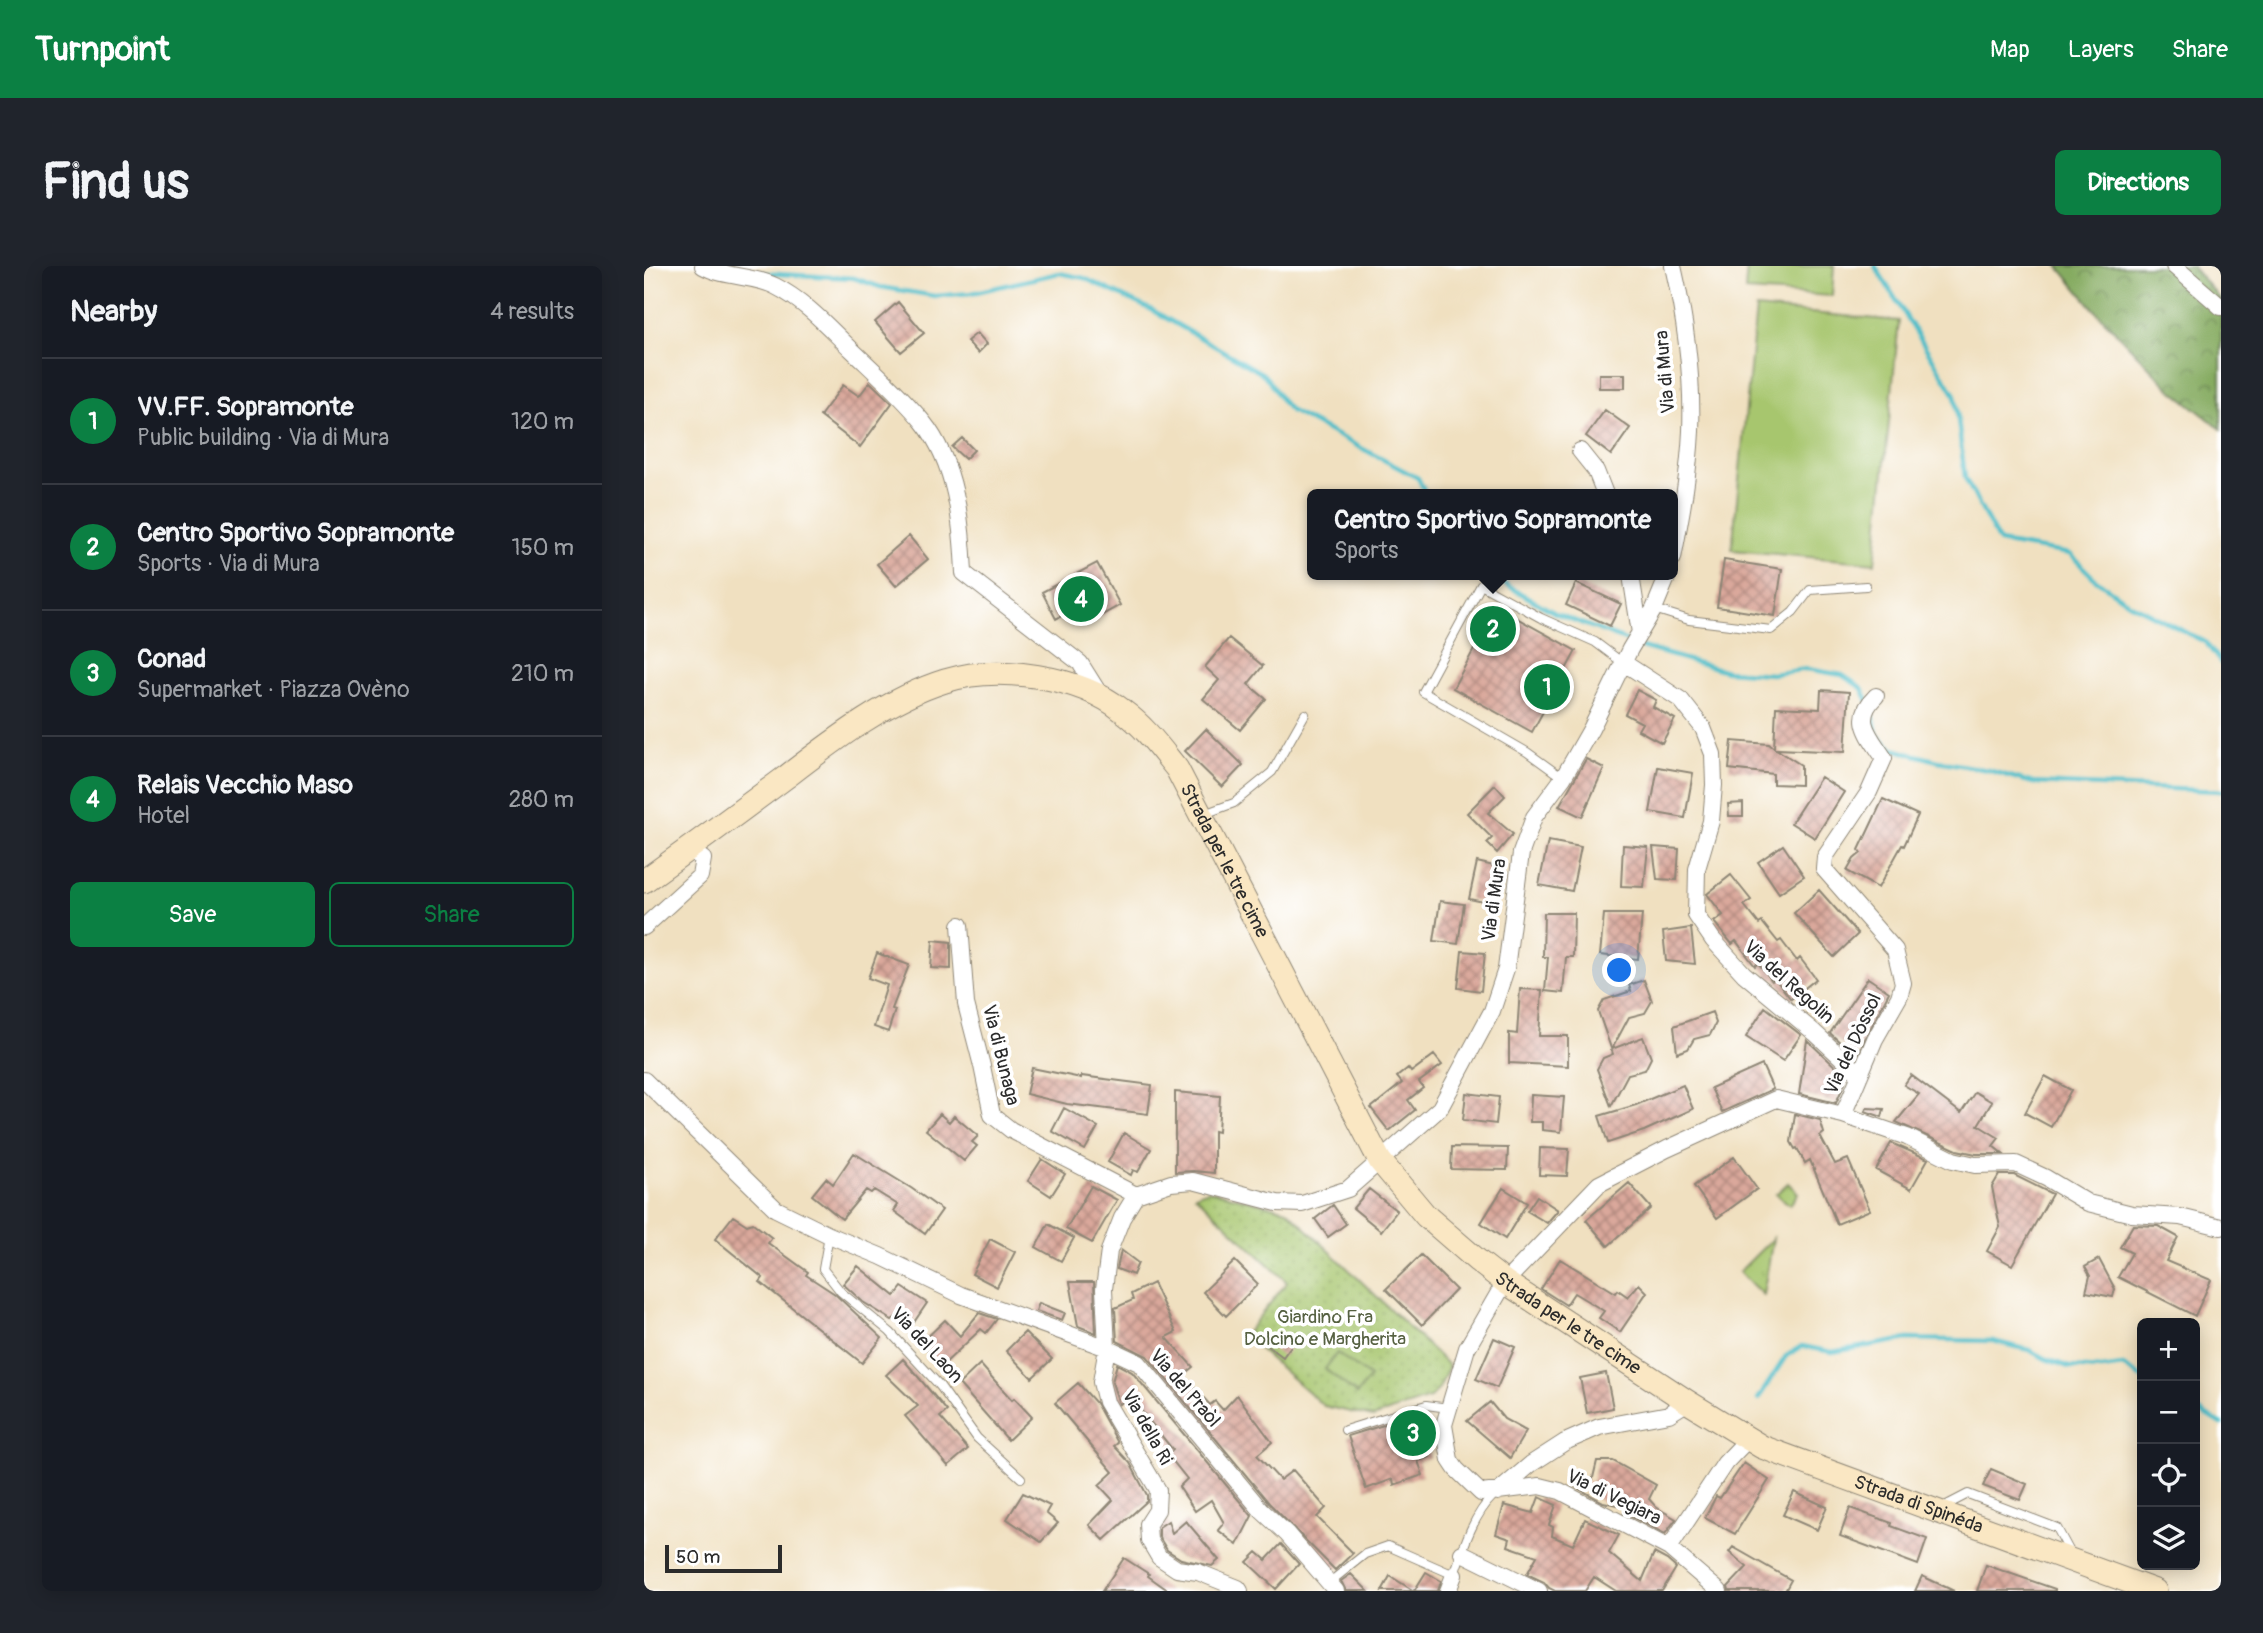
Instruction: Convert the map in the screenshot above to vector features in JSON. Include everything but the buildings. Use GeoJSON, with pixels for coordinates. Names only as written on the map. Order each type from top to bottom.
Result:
{"type":"FeatureCollection","features":[{"type":"Feature","properties":{"kind":"main road","name":"Strada per le tre cime"},"geometry":{"type":"LineString","coordinates":[[644,881],[845,733],[904,699],[945,680],[987,674],[1029,674],[1066,682],[1103,699],[1121,709],[1147,731],[1177,769],[1380,1161],[1426,1216],[1478,1261],[1688,1402]]}},
{"type":"Feature","properties":{"kind":"main road","name":"Strada di Spinéda"},"geometry":{"type":"LineString","coordinates":[[1688,1402],[1762,1447],[2155,1591]]}},
{"type":"Feature","properties":{"kind":"street"},"geometry":{"type":"LineString","coordinates":[[704,266],[772,284],[801,302],[898,394],[925,424],[945,461],[962,527],[964,573],[1080,663],[1103,699]]}},
{"type":"Feature","properties":{"kind":"street","name":"Via di Mura"},"geometry":{"type":"LineString","coordinates":[[1673,266],[1688,356],[1691,429],[1685,493],[1678,531]]}},
{"type":"Feature","properties":{"kind":"street"},"geometry":{"type":"LineString","coordinates":[[2174,266],[2221,307]]}},
{"type":"Feature","properties":{"kind":"street"},"geometry":{"type":"LineString","coordinates":[[1580,451],[1596,471],[1603,489]]}},
{"type":"Feature","properties":{"kind":"street"},"geometry":{"type":"LineString","coordinates":[[1632,580],[1640,633]]}},
{"type":"Feature","properties":{"kind":"street","name":"Via di Mura"},"geometry":{"type":"LineString","coordinates":[[1380,1161],[1440,1108],[1492,1011],[1506,969],[1521,853],[1534,817],[1563,778],[1654,609],[1666,580]]}},
{"type":"Feature","properties":{"kind":"street","name":"Via del Regolin"},"geometry":{"type":"LineString","coordinates":[[1627,656],[1681,700],[1703,729],[1713,754],[1710,821],[1697,869],[1696,915],[1713,940],[1744,974],[1815,1033],[1860,1075]]}},
{"type":"Feature","properties":{"kind":"street","name":"Via del Dòssol"},"geometry":{"type":"LineString","coordinates":[[1843,1115],[1875,1039],[1903,984],[1895,950],[1824,869],[1825,857],[1870,792],[1884,758],[1864,726],[1871,701]]}},
{"type":"Feature","properties":{"kind":"street"},"geometry":{"type":"LineString","coordinates":[[644,927],[700,876],[703,859],[689,849]]}},
{"type":"Feature","properties":{"kind":"street","name":"Via di Bunaga"},"geometry":{"type":"LineString","coordinates":[[960,925],[966,1004],[992,1115],[1010,1130],[1136,1195]]}},
{"type":"Feature","properties":{"kind":"street"},"geometry":{"type":"LineString","coordinates":[[644,1080],[776,1209],[961,1295],[1107,1348],[1104,1289],[1109,1251],[1122,1218],[1136,1195],[1171,1183],[1194,1181],[1277,1203],[1302,1203],[1348,1189],[1380,1161]]}},
{"type":"Feature","properties":{"kind":"street","name":"Via del Dòssol"},"geometry":{"type":"LineString","coordinates":[[1497,1492],[1481,1493],[1455,1469],[1450,1460],[1444,1425],[1467,1349],[1506,1282],[1599,1184],[1667,1149],[1776,1099],[1843,1115],[1906,1136],[1953,1160],[1975,1165],[2016,1164],[2088,1203],[2132,1214],[2180,1217],[2221,1227]]}},
{"type":"Feature","properties":{"kind":"street","name":"Via del Praòl"},"geometry":{"type":"LineString","coordinates":[[1107,1348],[1139,1363],[1261,1510],[1287,1534],[1333,1586]]}},
{"type":"Feature","properties":{"kind":"street","name":"Via della Ri"},"geometry":{"type":"LineString","coordinates":[[1107,1348],[1101,1382],[1106,1402],[1158,1490],[1157,1510],[1148,1524],[1149,1540],[1159,1557],[1178,1569],[1198,1572],[1240,1591]]}},
{"type":"Feature","properties":{"kind":"street"},"geometry":{"type":"LineString","coordinates":[[1497,1492],[1531,1464],[1565,1442],[1599,1427],[1669,1414],[1688,1402]]}},
{"type":"Feature","properties":{"kind":"street","name":"Via di Vegiara"},"geometry":{"type":"LineString","coordinates":[[1670,1548],[1725,1463],[1748,1438]]}},
{"type":"Feature","properties":{"kind":"street","name":"Via di Vegiara"},"geometry":{"type":"LineString","coordinates":[[1497,1492],[1540,1486],[1560,1490],[1670,1548],[1719,1591]]}},
{"type":"Feature","properties":{"kind":"street"},"geometry":{"type":"LineString","coordinates":[[1462,1553],[1539,1591]]}},
{"type":"Feature","properties":{"kind":"street"},"geometry":{"type":"LineString","coordinates":[[1448,1591],[1454,1575]]}},
{"type":"Feature","properties":{"kind":"lane"},"geometry":{"type":"LineString","coordinates":[[1563,778],[1527,752],[1423,692],[1480,585],[1541,618],[1627,656]]}},
{"type":"Feature","properties":{"kind":"lane"},"geometry":{"type":"LineString","coordinates":[[1654,609],[1689,620],[1771,631],[1793,612],[1810,590],[1866,586]]}},
{"type":"Feature","properties":{"kind":"lane"},"geometry":{"type":"LineString","coordinates":[[1202,815],[1234,803],[1272,772],[1305,714]]}},
{"type":"Feature","properties":{"kind":"lane","name":"Via del Laon"},"geometry":{"type":"LineString","coordinates":[[829,1235],[823,1269],[841,1292],[890,1332],[940,1386],[977,1438],[1021,1478]]}},
{"type":"Feature","properties":{"kind":"lane"},"geometry":{"type":"LineString","coordinates":[[1346,1430],[1426,1405],[1450,1405]]}},
{"type":"Feature","properties":{"kind":"lane"},"geometry":{"type":"LineString","coordinates":[[1333,1586],[1365,1554],[1388,1546],[1454,1575],[1474,1523],[1486,1502],[1497,1492]]}},
{"type":"Feature","properties":{"kind":"green space"},"geometry":{"type":"Polygon","coordinates":[[[1747,266],[1834,266],[1832,296],[1745,291],[1747,266]]]}},
{"type":"Feature","properties":{"kind":"green space"},"geometry":{"type":"Polygon","coordinates":[[[2058,266],[2192,266],[2221,300],[2221,429],[2169,388],[2093,308],[2058,266]]]}},
{"type":"Feature","properties":{"kind":"green space"},"geometry":{"type":"Polygon","coordinates":[[[1756,308],[1899,321],[1875,563],[1732,550],[1756,308]]]}},
{"type":"Feature","properties":{"kind":"green space"},"geometry":{"type":"Polygon","coordinates":[[[1788,1183],[1798,1193],[1790,1205],[1776,1194],[1788,1183]]]}},
{"type":"Feature","properties":{"kind":"green space","name":"Giardino Fra Dolcino e Margherita"},"geometry":{"type":"Polygon","coordinates":[[[1208,1190],[1287,1210],[1449,1366],[1439,1389],[1430,1398],[1373,1417],[1324,1406],[1244,1336],[1287,1282],[1195,1195],[1208,1190]]]}},
{"type":"Feature","properties":{"kind":"green space"},"geometry":{"type":"Polygon","coordinates":[[[1773,1238],[1763,1295],[1739,1272],[1773,1238]]]}},
{"type":"Feature","properties":{"kind":"green space"},"geometry":{"type":"Polygon","coordinates":[[[1337,1353],[1370,1377],[1357,1394],[1325,1369],[1337,1353]]]}},
{"type":"Feature","properties":{"kind":"waterway"},"geometry":{"type":"LineString","coordinates":[[1875,266],[1955,395],[1965,478],[1999,542],[2070,554],[2096,580],[2129,603],[2205,642],[2221,663]]}},
{"type":"Feature","properties":{"kind":"waterway"},"geometry":{"type":"LineString","coordinates":[[759,273],[854,278],[880,287],[935,296],[972,293],[1059,273],[1084,278],[1152,310],[1263,374],[1291,411],[1418,478],[1424,489]]}},
{"type":"Feature","properties":{"kind":"waterway"},"geometry":{"type":"LineString","coordinates":[[1498,580],[1555,613],[1630,642]]}},
{"type":"Feature","properties":{"kind":"waterway"},"geometry":{"type":"LineString","coordinates":[[1638,646],[1727,671],[1772,674],[1807,669],[1842,675],[1862,688],[1868,701]]}},
{"type":"Feature","properties":{"kind":"waterway"},"geometry":{"type":"LineString","coordinates":[[1872,709],[1877,735],[1893,749],[1938,761],[1988,770],[2033,783],[2221,791]]}},
{"type":"Feature","properties":{"kind":"waterway"},"geometry":{"type":"LineString","coordinates":[[1758,1399],[1786,1356],[1802,1346],[1832,1352],[1908,1339],[1993,1341],[2029,1350],[2069,1367],[2101,1369],[2123,1366],[2137,1375]]}},
{"type":"Feature","properties":{"kind":"waterway"},"geometry":{"type":"LineString","coordinates":[[2200,1411],[2221,1424]]}},
{"type":"Feature","properties":{"kind":"place","name":"Relais Vecchio Maso"},"geometry":{"type":"Point","coordinates":[1081,599]}},
{"type":"Feature","properties":{"kind":"place","name":"Centro Sportivo Sopramonte"},"geometry":{"type":"Point","coordinates":[1493,629]}},
{"type":"Feature","properties":{"kind":"place","name":"VV.FF. Sopramonte"},"geometry":{"type":"Point","coordinates":[1547,687]}},
{"type":"Feature","properties":{"kind":"place","name":"Conad"},"geometry":{"type":"Point","coordinates":[1413,1433]}}]}
